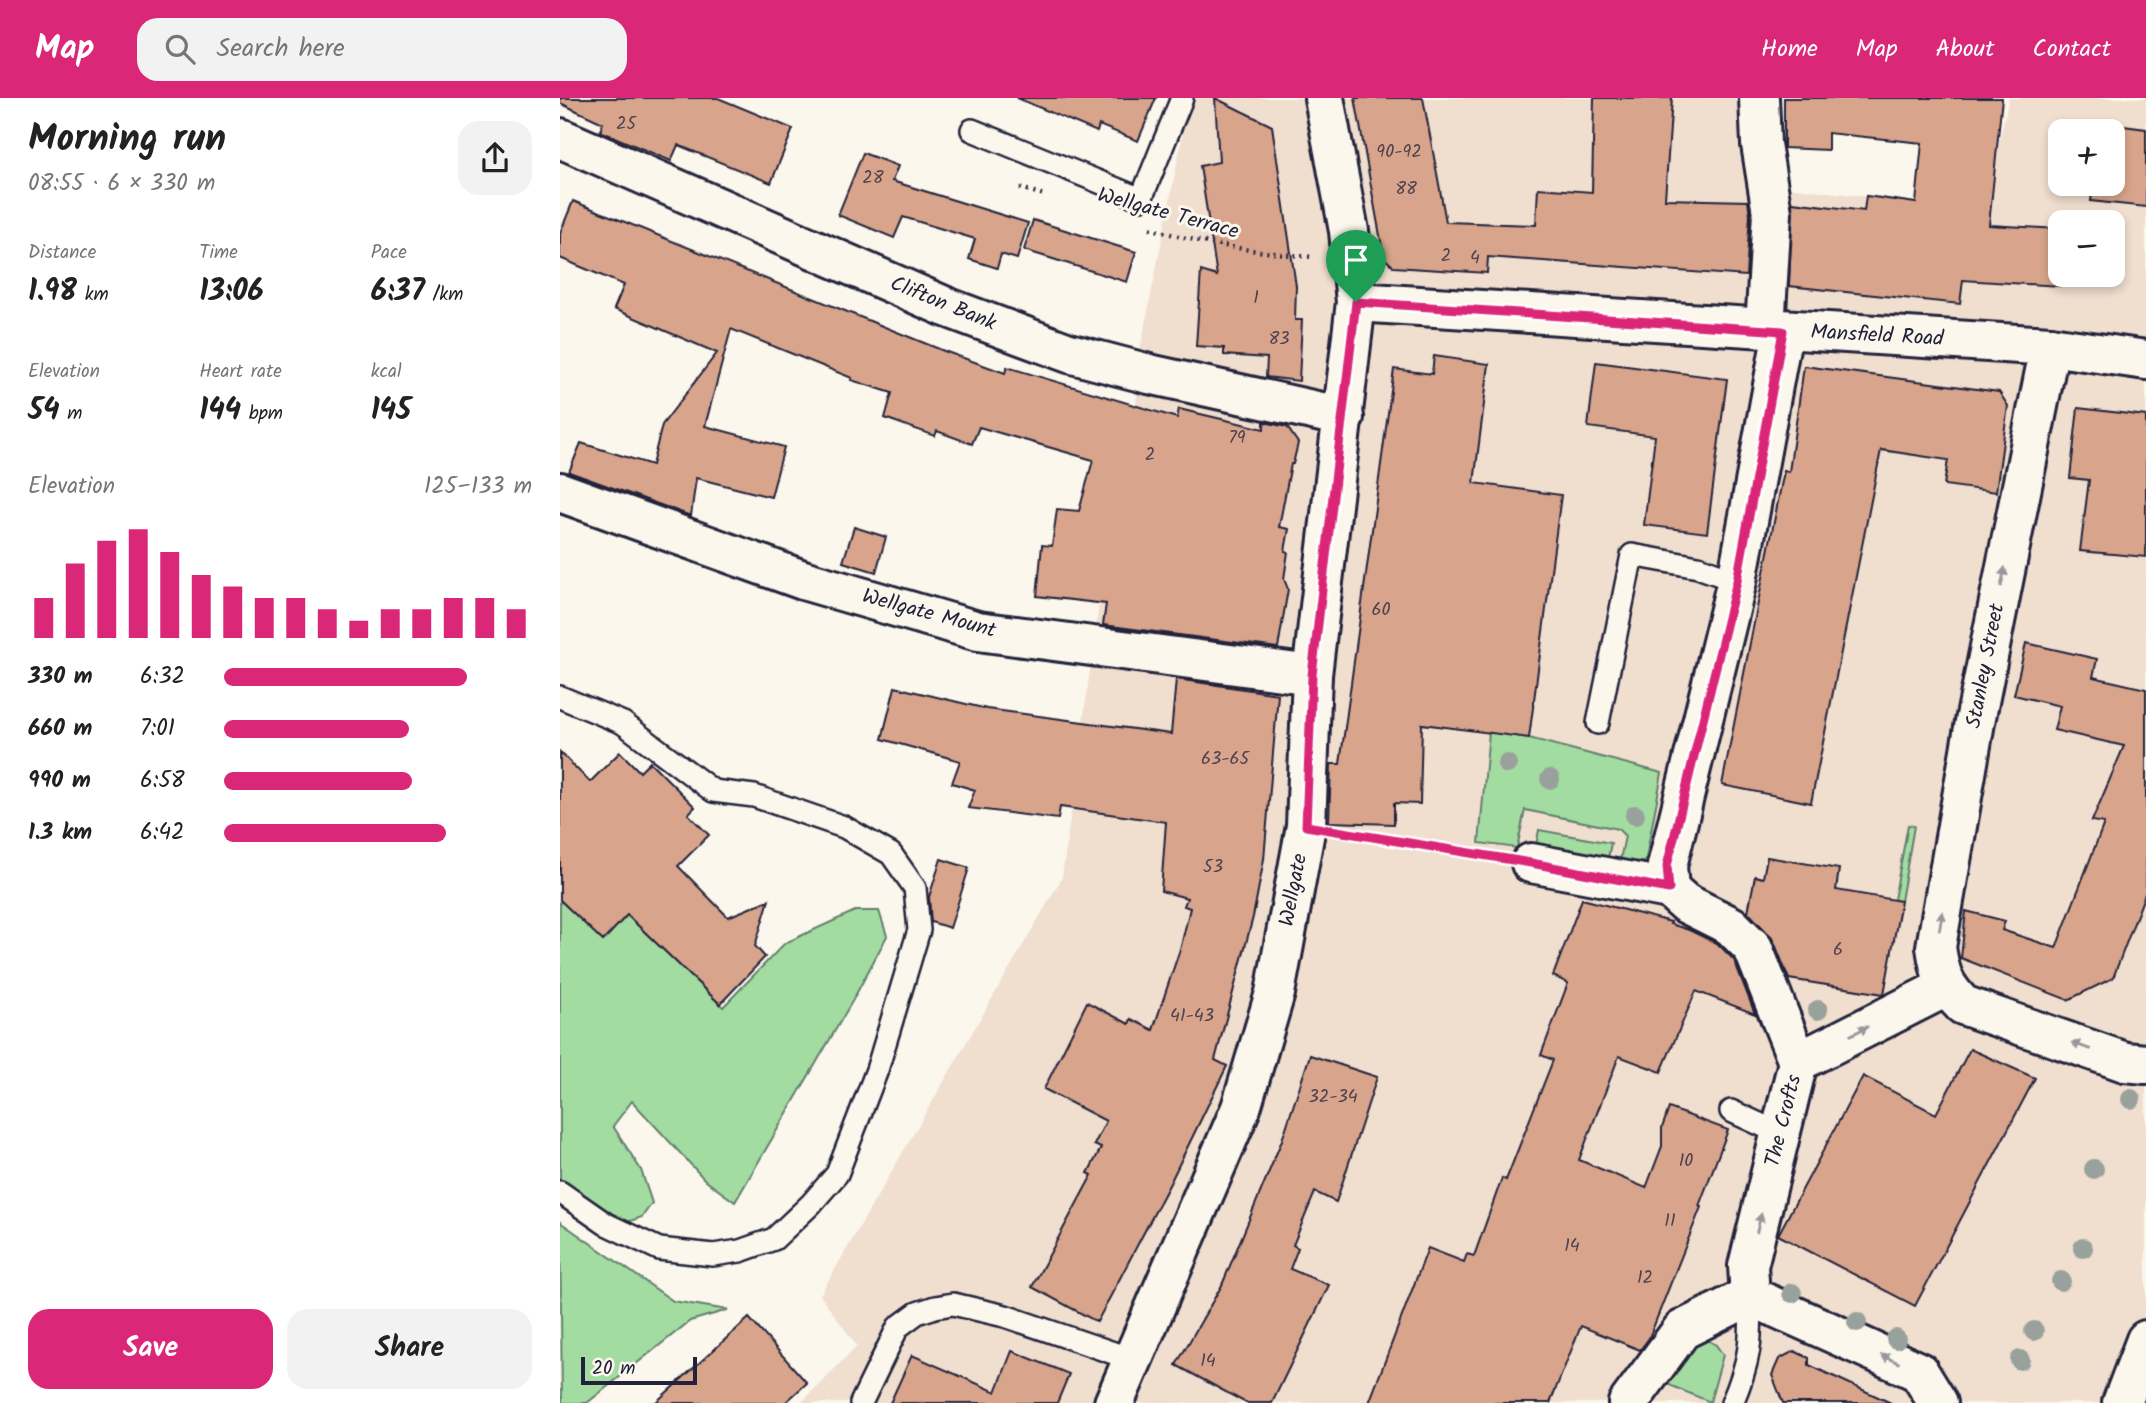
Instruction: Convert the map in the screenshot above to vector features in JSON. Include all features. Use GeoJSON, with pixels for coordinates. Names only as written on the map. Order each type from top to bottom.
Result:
{"type":"FeatureCollection","features":[{"type":"Feature","properties":{"kind":"street"},"geometry":{"type":"LineString","coordinates":[[1669,889],[1667,866],[1737,581],[1774,329],[1772,213],[1761,145],[1759,98]]}},
{"type":"Feature","properties":{"kind":"street","name":"Wellgate"},"geometry":{"type":"LineString","coordinates":[[1114,1403],[1241,1108],[1275,993],[1306,826],[1312,675],[1356,302],[1352,261],[1319,100]]}},
{"type":"Feature","properties":{"kind":"street","name":"Clifton Bank"},"geometry":{"type":"LineString","coordinates":[[560,138],[946,307],[1069,353],[1149,374],[1344,417]]}},
{"type":"Feature","properties":{"kind":"street","name":"Mansfield Road"},"geometry":{"type":"LineString","coordinates":[[1356,302],[2050,346],[2146,360]]}},
{"type":"Feature","properties":{"kind":"street","name":"Stanley Street"},"geometry":{"type":"LineString","coordinates":[[1946,988],[1936,947],[1975,722],[2050,346]]}},
{"type":"Feature","properties":{"kind":"street","name":"Wellgate Mount"},"geometry":{"type":"LineString","coordinates":[[560,492],[803,580],[978,631],[1312,675]]}},
{"type":"Feature","properties":{"kind":"street"},"geometry":{"type":"LineString","coordinates":[[1547,875],[1669,889],[1685,903],[1731,926],[1753,948],[1798,1062]]}},
{"type":"Feature","properties":{"kind":"street"},"geometry":{"type":"LineString","coordinates":[[1946,988],[1963,1005],[2125,1062],[2146,1064]]}},
{"type":"Feature","properties":{"kind":"street","name":"The Crofts"},"geometry":{"type":"LineString","coordinates":[[1750,1296],[1748,1266],[1798,1062],[1946,988]]}},
{"type":"Feature","properties":{"kind":"street"},"geometry":{"type":"LineString","coordinates":[[1628,1403],[1682,1330],[1750,1296],[1919,1372],[1938,1403]]}},
{"type":"Feature","properties":{"kind":"street"},"geometry":{"type":"LineString","coordinates":[[2122,1403],[2146,1340]]}},
{"type":"Feature","properties":{"kind":"lane"},"geometry":{"type":"LineString","coordinates":[[972,130],[1142,199],[1182,98]]}},
{"type":"Feature","properties":{"kind":"lane"},"geometry":{"type":"LineString","coordinates":[[1598,723],[1632,555],[1698,567],[1737,581]]}},
{"type":"Feature","properties":{"kind":"lane"},"geometry":{"type":"LineString","coordinates":[[560,697],[623,723],[713,791],[754,796],[844,827],[891,854],[915,888],[919,930],[877,1070],[837,1174],[811,1204],[774,1239],[740,1251],[713,1255],[659,1250],[606,1224],[560,1192]]}},
{"type":"Feature","properties":{"kind":"lane"},"geometry":{"type":"LineString","coordinates":[[1731,1111],[1781,1134]]}},
{"type":"Feature","properties":{"kind":"lane"},"geometry":{"type":"LineString","coordinates":[[1732,1403],[1742,1379],[1752,1341],[1750,1296]]}},
{"type":"Feature","properties":{"kind":"lane"},"geometry":{"type":"LineString","coordinates":[[861,1403],[898,1327],[917,1313],[953,1304],[1004,1316],[1134,1360]]}},
{"type":"Feature","properties":{"kind":"path"},"geometry":{"type":"LineString","coordinates":[[1020,188],[1047,196]]}},
{"type":"Feature","properties":{"kind":"path","name":"Wellgate Terrace"},"geometry":{"type":"LineString","coordinates":[[1140,225],[1193,241],[1241,250],[1352,261]]}},
{"type":"Feature","properties":{"kind":"path"},"geometry":{"type":"LineString","coordinates":[[1306,826],[1547,875]]}},
{"type":"Feature","properties":{"kind":"shaded area"},"geometry":{"type":"Polygon","coordinates":[[[1190,98],[1751,98],[1751,183],[1984,210],[2009,98],[2146,98],[2146,1403],[801,1403],[857,1346],[820,1295],[1062,878],[1115,485],[1136,406],[1139,356],[1190,98]]]}},
{"type":"Feature","properties":{"kind":"green space"},"geometry":{"type":"Polygon","coordinates":[[[1489,732],[1529,738],[1662,773],[1646,858],[1640,867],[1618,870],[1625,836],[1618,829],[1525,810],[1517,848],[1479,843],[1489,732]]]}},
{"type":"Feature","properties":{"kind":"green space"},"geometry":{"type":"Polygon","coordinates":[[[1908,825],[1914,826],[1901,901],[1894,900],[1908,825]]]}},
{"type":"Feature","properties":{"kind":"green space"},"geometry":{"type":"Polygon","coordinates":[[[1539,830],[1611,843],[1606,868],[1534,855],[1539,830]]]}},
{"type":"Feature","properties":{"kind":"green space"},"geometry":{"type":"Polygon","coordinates":[[[560,900],[603,940],[627,915],[723,1007],[785,943],[855,911],[879,911],[887,936],[854,998],[735,1202],[706,1181],[632,1101],[613,1126],[641,1170],[652,1203],[642,1217],[613,1227],[560,1183],[560,900]]]}},
{"type":"Feature","properties":{"kind":"green space"},"geometry":{"type":"Polygon","coordinates":[[[560,1222],[673,1301],[728,1310],[690,1321],[587,1403],[562,1403],[560,1222]]]}},
{"type":"Feature","properties":{"kind":"green space"},"geometry":{"type":"Polygon","coordinates":[[[1702,1337],[1716,1345],[1723,1355],[1710,1402],[1655,1379],[1702,1337]]]}},
{"type":"Feature","properties":{"kind":"building"},"geometry":{"type":"Polygon","coordinates":[[[560,98],[718,98],[793,129],[771,183],[678,145],[671,161],[600,131],[603,123],[560,103],[560,98]]]}},
{"type":"Feature","properties":{"kind":"building"},"geometry":{"type":"Polygon","coordinates":[[[1017,98],[1156,98],[1138,141],[1099,125],[1097,132],[1017,98]]]}},
{"type":"Feature","properties":{"kind":"building"},"geometry":{"type":"Polygon","coordinates":[[[1215,98],[1272,126],[1296,286],[1295,320],[1302,320],[1299,381],[1266,377],[1267,358],[1224,355],[1224,348],[1196,346],[1201,271],[1217,276],[1200,166],[1219,162],[1215,98]]]}},
{"type":"Feature","properties":{"kind":"building"},"geometry":{"type":"Polygon","coordinates":[[[1355,98],[1423,98],[1446,222],[1536,225],[1538,188],[1592,192],[1594,98],[1672,98],[1665,199],[1748,201],[1750,214],[1746,276],[1488,257],[1487,273],[1394,267],[1384,258],[1355,98]]]}},
{"type":"Feature","properties":{"kind":"building"},"geometry":{"type":"Polygon","coordinates":[[[1784,98],[2002,98],[1989,225],[2048,228],[2048,285],[1963,280],[1960,304],[1789,286],[1792,202],[1864,211],[1866,196],[1916,203],[1922,143],[1828,133],[1828,150],[1784,148],[1784,98]]]}},
{"type":"Feature","properties":{"kind":"building"},"geometry":{"type":"Polygon","coordinates":[[[2125,126],[2146,129],[2146,207],[2091,201],[2092,196],[2125,196],[2125,126]]]}},
{"type":"Feature","properties":{"kind":"building"},"geometry":{"type":"Polygon","coordinates":[[[863,153],[898,166],[892,181],[1028,223],[1017,259],[1001,254],[997,268],[969,259],[975,239],[903,217],[894,238],[838,215],[863,153]]]}},
{"type":"Feature","properties":{"kind":"building"},"geometry":{"type":"Polygon","coordinates":[[[573,201],[944,351],[1005,373],[1007,367],[1177,418],[1179,409],[1264,429],[1264,422],[1287,427],[1298,443],[1291,464],[1279,527],[1289,529],[1284,579],[1288,589],[1278,648],[1103,625],[1106,604],[1037,596],[1042,545],[1052,546],[1057,509],[1079,511],[1093,460],[979,427],[972,444],[937,431],[935,436],[885,418],[892,393],[851,380],[852,378],[731,329],[705,426],[784,447],[771,497],[696,478],[691,516],[569,472],[581,443],[652,465],[662,425],[717,353],[614,309],[624,285],[560,258],[560,233],[573,201]]]}},
{"type":"Feature","properties":{"kind":"building"},"geometry":{"type":"Polygon","coordinates":[[[1033,220],[1136,252],[1127,282],[1024,250],[1033,220]]]}},
{"type":"Feature","properties":{"kind":"building"},"geometry":{"type":"Polygon","coordinates":[[[1434,356],[1489,364],[1474,483],[1561,495],[1529,738],[1422,724],[1420,804],[1394,803],[1394,824],[1329,822],[1331,764],[1340,764],[1394,369],[1432,374],[1434,356]]]}},
{"type":"Feature","properties":{"kind":"building"},"geometry":{"type":"Polygon","coordinates":[[[1596,362],[1727,379],[1707,533],[1644,525],[1655,436],[1588,427],[1596,362]]]}},
{"type":"Feature","properties":{"kind":"building"},"geometry":{"type":"Polygon","coordinates":[[[1804,366],[1999,392],[2008,406],[1996,492],[1944,485],[1948,460],[1881,450],[1811,803],[1722,785],[1784,471],[1789,472],[1804,366]]]}},
{"type":"Feature","properties":{"kind":"building"},"geometry":{"type":"Polygon","coordinates":[[[2078,408],[2146,416],[2146,557],[2080,551],[2089,480],[2070,478],[2078,408]]]}},
{"type":"Feature","properties":{"kind":"building"},"geometry":{"type":"Polygon","coordinates":[[[854,527],[886,537],[876,572],[843,562],[854,527]]]}},
{"type":"Feature","properties":{"kind":"building"},"geometry":{"type":"Polygon","coordinates":[[[2026,643],[2097,659],[2093,677],[2146,689],[2146,891],[2113,978],[2068,1000],[1961,958],[1966,911],[2005,921],[2002,930],[2056,948],[2104,823],[2092,821],[2124,746],[2054,730],[2060,706],[2014,695],[2026,643]]]}},
{"type":"Feature","properties":{"kind":"building"},"geometry":{"type":"Polygon","coordinates":[[[1176,679],[1278,694],[1264,859],[1253,917],[1215,1060],[1227,1066],[1170,1183],[1097,1322],[1032,1287],[1092,1175],[1088,1173],[1101,1148],[1094,1145],[1106,1121],[1044,1089],[1087,1002],[1129,1024],[1131,1019],[1153,1030],[1181,946],[1190,908],[1184,906],[1187,898],[1161,891],[1166,822],[1060,807],[1058,819],[968,808],[975,790],[952,783],[960,761],[882,739],[895,687],[987,709],[1171,734],[1176,679]]]}},
{"type":"Feature","properties":{"kind":"building"},"geometry":{"type":"Polygon","coordinates":[[[560,752],[590,782],[620,752],[640,772],[650,762],[695,807],[688,814],[709,835],[678,866],[728,917],[769,900],[755,946],[765,957],[720,1004],[627,915],[603,941],[560,900],[560,752]]]}},
{"type":"Feature","properties":{"kind":"building"},"geometry":{"type":"Polygon","coordinates":[[[1767,857],[1839,869],[1836,890],[1901,901],[1884,994],[1789,979],[1773,939],[1748,912],[1755,876],[1763,878],[1767,857]]]}},
{"type":"Feature","properties":{"kind":"building"},"geometry":{"type":"Polygon","coordinates":[[[941,859],[969,868],[950,928],[931,922],[929,897],[941,859]]]}},
{"type":"Feature","properties":{"kind":"building"},"geometry":{"type":"Polygon","coordinates":[[[1582,899],[1671,922],[1670,924],[1718,944],[1734,960],[1755,1014],[1696,991],[1661,1072],[1619,1056],[1579,1160],[1646,1188],[1662,1146],[1662,1128],[1669,1108],[1728,1130],[1649,1338],[1640,1350],[1581,1326],[1550,1403],[1369,1403],[1428,1248],[1464,1262],[1467,1254],[1474,1256],[1502,1178],[1506,1180],[1553,1060],[1541,1055],[1568,983],[1553,976],[1582,899]]]}},
{"type":"Feature","properties":{"kind":"building"},"geometry":{"type":"Polygon","coordinates":[[[1970,1049],[2035,1078],[1915,1306],[1778,1235],[1863,1076],[1936,1114],[1970,1049]]]}},
{"type":"Feature","properties":{"kind":"building"},"geometry":{"type":"Polygon","coordinates":[[[1310,1055],[1377,1077],[1336,1202],[1315,1192],[1293,1245],[1298,1248],[1290,1269],[1329,1285],[1272,1403],[1246,1403],[1176,1365],[1222,1285],[1282,1140],[1310,1055]]]}},
{"type":"Feature","properties":{"kind":"building"},"geometry":{"type":"Polygon","coordinates":[[[749,1318],[807,1383],[785,1403],[655,1403],[749,1318]]]}},
{"type":"Feature","properties":{"kind":"building"},"geometry":{"type":"Polygon","coordinates":[[[1012,1351],[1069,1374],[1057,1403],[890,1403],[912,1355],[996,1392],[1012,1351]]]}},
{"type":"Feature","properties":{"kind":"building"},"geometry":{"type":"Polygon","coordinates":[[[1794,1351],[1809,1358],[1809,1365],[1891,1403],[1783,1403],[1772,1375],[1779,1359],[1794,1351]]]}},
{"type":"Feature","properties":{"kind":"route"},"geometry":{"type":"LineString","coordinates":[[1356,302],[1783,331],[1737,581],[1667,866],[1669,889],[1306,826],[1312,675],[1356,302]]}}]}
